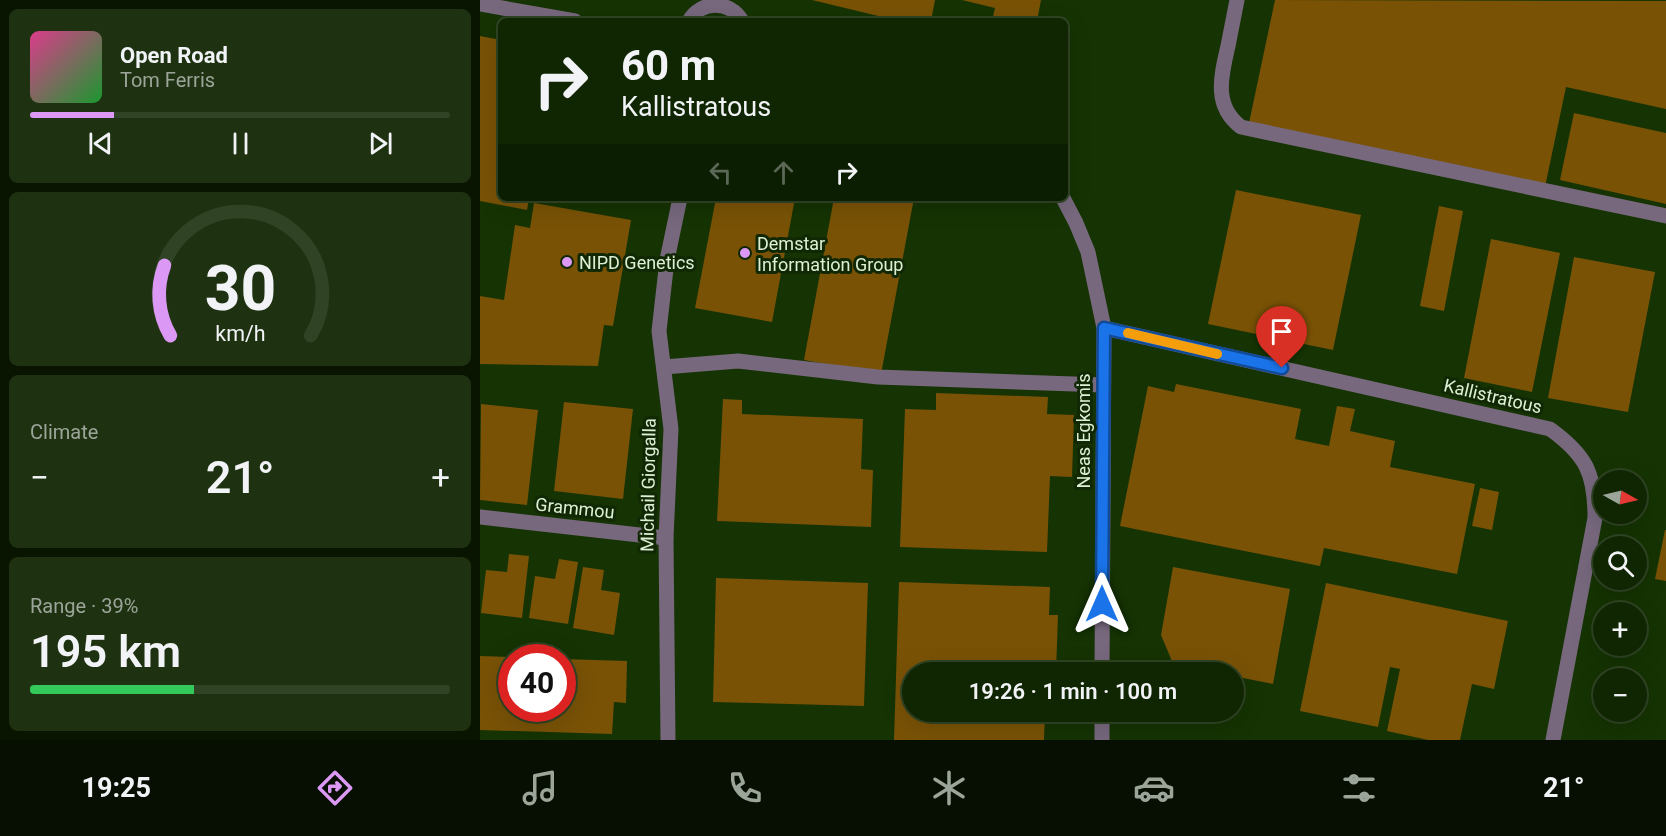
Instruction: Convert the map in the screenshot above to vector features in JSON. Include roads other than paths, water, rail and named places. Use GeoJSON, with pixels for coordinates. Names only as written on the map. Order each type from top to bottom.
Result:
{"type":"FeatureCollection","features":[{"type":"Feature","properties":{"kind":"street"},"geometry":{"type":"LineString","coordinates":[[1237,0],[1222,70],[1220,94],[1229,116],[1241,127],[1666,216]]}},
{"type":"Feature","properties":{"kind":"street"},"geometry":{"type":"LineString","coordinates":[[692,18],[699,9],[719,3],[732,4],[740,18]]}},
{"type":"Feature","properties":{"kind":"street"},"geometry":{"type":"LineString","coordinates":[[480,4],[558,18]]}},
{"type":"Feature","properties":{"kind":"street","name":"Michail Giorgalla"},"geometry":{"type":"LineString","coordinates":[[668,740],[666,538],[671,429],[659,331],[660,306],[667,260],[679,201]]}},
{"type":"Feature","properties":{"kind":"street","name":"Neas Egkomis"},"geometry":{"type":"LineString","coordinates":[[1065,201],[1088,252],[1104,328],[1102,662]]}},
{"type":"Feature","properties":{"kind":"street","name":"Kallistratous"},"geometry":{"type":"LineString","coordinates":[[1104,328],[1550,429],[1571,444],[1587,466],[1595,491],[1595,518],[1553,740]]}},
{"type":"Feature","properties":{"kind":"street"},"geometry":{"type":"LineString","coordinates":[[664,367],[738,361],[878,377],[1102,385]]}},
{"type":"Feature","properties":{"kind":"street","name":"Grammou"},"geometry":{"type":"LineString","coordinates":[[480,517],[666,538]]}},
{"type":"Feature","properties":{"kind":"street"},"geometry":{"type":"LineString","coordinates":[[1103,722],[1104,740]]}},
{"type":"Feature","properties":{"kind":"place","name":"Demstar Information Group"},"geometry":{"type":"Point","coordinates":[745,253]}},
{"type":"Feature","properties":{"kind":"place","name":"NIPD Genetics"},"geometry":{"type":"Point","coordinates":[567,262]}}]}
